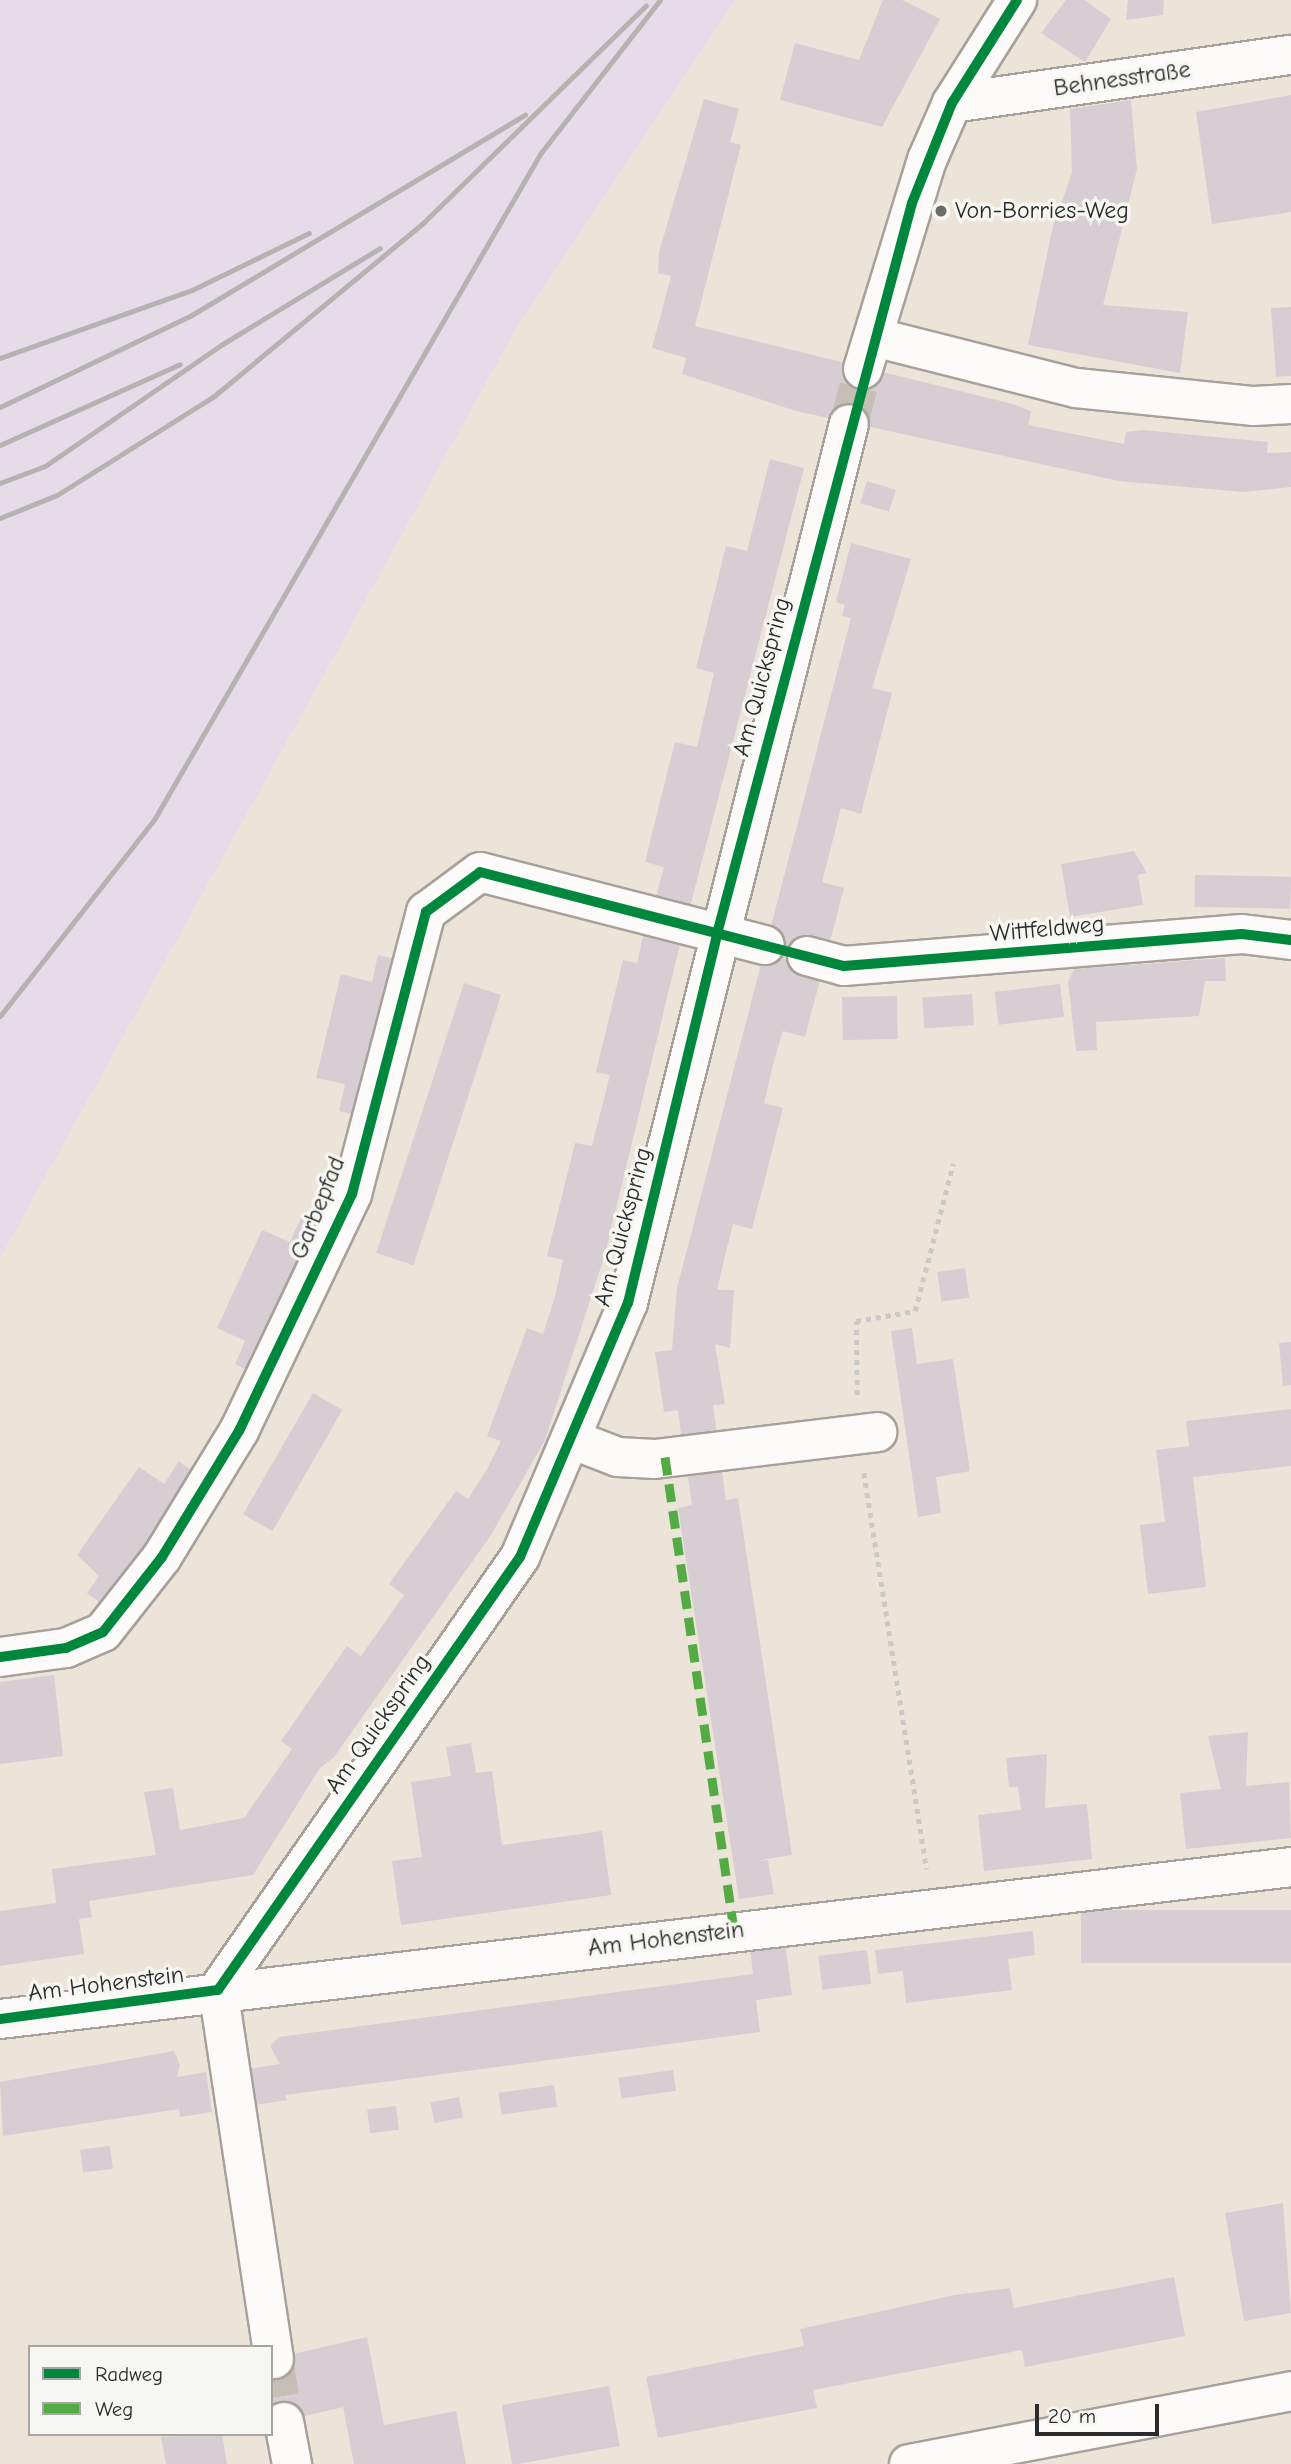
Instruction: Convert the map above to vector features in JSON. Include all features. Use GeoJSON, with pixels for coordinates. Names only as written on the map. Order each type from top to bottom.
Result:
{"type":"FeatureCollection","features":[{"type":"Feature","properties":{"kind":"street"},"geometry":{"type":"LineString","coordinates":[[1017,0],[952,103],[912,203],[868,353],[1076,388],[1254,406],[1291,404]]}},
{"type":"Feature","properties":{"kind":"street","name":"Behnesstraße"},"geometry":{"type":"LineString","coordinates":[[952,103],[1291,55]]}},
{"type":"Feature","properties":{"kind":"street","name":"Am Quickspring"},"geometry":{"type":"LineString","coordinates":[[218,1990],[520,1557],[628,1303],[718,930],[849,424]]}},
{"type":"Feature","properties":{"kind":"street","name":"Garbepfad"},"geometry":{"type":"LineString","coordinates":[[0,1657],[66,1648],[103,1632],[162,1558],[239,1431],[352,1194],[426,912],[480,873],[718,930]]}},
{"type":"Feature","properties":{"kind":"street"},"geometry":{"type":"LineString","coordinates":[[718,930],[765,944]]}},
{"type":"Feature","properties":{"kind":"street","name":"Wittfeldweg"},"geometry":{"type":"LineString","coordinates":[[807,956],[844,967],[1242,934],[1291,940]]}},
{"type":"Feature","properties":{"kind":"street"},"geometry":{"type":"LineString","coordinates":[[570,1439],[618,1457],[655,1458],[868,1433]]}},
{"type":"Feature","properties":{"kind":"street","name":"Am Hohenstein"},"geometry":{"type":"LineString","coordinates":[[0,2019],[218,1990],[1291,1867]]}},
{"type":"Feature","properties":{"kind":"street"},"geometry":{"type":"LineString","coordinates":[[218,1990],[272,2345]]}},
{"type":"Feature","properties":{"kind":"street"},"geometry":{"type":"LineString","coordinates":[[273,2351],[274,2358]]}},
{"type":"Feature","properties":{"kind":"street"},"geometry":{"type":"LineString","coordinates":[[909,2464],[1073,2449],[1291,2391]]}},
{"type":"Feature","properties":{"kind":"street"},"geometry":{"type":"LineString","coordinates":[[284,2422],[292,2464]]}},
{"type":"Feature","properties":{"kind":"path"},"geometry":{"type":"LineString","coordinates":[[934,1908],[868,1433],[856,1321],[915,1311],[953,1164]]}},
{"type":"Feature","properties":{"kind":"shaded area"},"geometry":{"type":"Polygon","coordinates":[[[0,0],[735,0],[517,327],[0,1258],[0,0]]]}},
{"type":"Feature","properties":{"kind":"building"},"geometry":{"type":"Polygon","coordinates":[[[883,0],[902,0],[940,19],[882,127],[780,100],[795,43],[859,60],[883,0]]]}},
{"type":"Feature","properties":{"kind":"building"},"geometry":{"type":"Polygon","coordinates":[[[1066,0],[1084,0],[1111,19],[1085,62],[1041,33],[1066,0]]]}},
{"type":"Feature","properties":{"kind":"building"},"geometry":{"type":"Polygon","coordinates":[[[1128,0],[1164,0],[1163,15],[1126,20],[1128,0]]]}},
{"type":"Feature","properties":{"kind":"building"},"geometry":{"type":"Polygon","coordinates":[[[1291,95],[1291,212],[1212,224],[1196,112],[1291,95]]]}},
{"type":"Feature","properties":{"kind":"building"},"geometry":{"type":"Polygon","coordinates":[[[704,99],[739,109],[730,142],[741,145],[695,326],[1013,404],[1031,411],[1028,425],[1124,444],[1126,432],[1143,430],[1268,442],[1267,453],[1291,452],[1291,487],[1243,492],[1119,481],[796,411],[682,374],[686,358],[652,348],[671,276],[658,273],[659,252],[704,99]]]}},
{"type":"Feature","properties":{"kind":"building"},"geometry":{"type":"Polygon","coordinates":[[[1131,100],[1137,169],[1103,305],[1188,312],[1180,373],[1028,345],[1053,226],[1072,173],[1070,109],[1131,100]]]}},
{"type":"Feature","properties":{"kind":"building"},"geometry":{"type":"Polygon","coordinates":[[[1291,307],[1291,376],[1276,377],[1271,308],[1291,307]]]}},
{"type":"Feature","properties":{"kind":"building"},"geometry":{"type":"Polygon","coordinates":[[[770,459],[804,468],[690,907],[656,897],[664,867],[645,862],[675,742],[697,747],[714,673],[696,668],[726,546],[747,551],[770,459]]]}},
{"type":"Feature","properties":{"kind":"building"},"geometry":{"type":"Polygon","coordinates":[[[867,481],[896,490],[889,512],[860,503],[867,481]]]}},
{"type":"Feature","properties":{"kind":"building"},"geometry":{"type":"Polygon","coordinates":[[[851,543],[911,559],[872,688],[892,693],[861,814],[841,808],[822,882],[844,888],[805,1037],[783,1031],[773,1065],[764,1103],[783,1108],[752,1229],[733,1224],[725,1256],[717,1290],[734,1290],[730,1348],[715,1344],[725,1404],[713,1405],[717,1435],[682,1441],[678,1410],[664,1412],[655,1352],[672,1350],[677,1288],[851,618],[842,616],[845,605],[836,602],[851,543]]]}},
{"type":"Feature","properties":{"kind":"building"},"geometry":{"type":"Polygon","coordinates":[[[1134,851],[1147,873],[1138,875],[1143,905],[1070,917],[1061,864],[1134,851]]]}},
{"type":"Feature","properties":{"kind":"building"},"geometry":{"type":"Polygon","coordinates":[[[1195,875],[1291,877],[1290,909],[1194,907],[1195,875]]]}},
{"type":"Feature","properties":{"kind":"building"},"geometry":{"type":"Polygon","coordinates":[[[644,932],[681,940],[605,1254],[545,1440],[491,1535],[334,1757],[320,1768],[253,1875],[89,1901],[92,1917],[79,1919],[84,1954],[0,1966],[0,1911],[56,1903],[52,1869],[156,1855],[144,1792],[173,1788],[180,1830],[244,1818],[292,1749],[281,1741],[347,1646],[361,1656],[404,1595],[389,1584],[456,1491],[468,1499],[487,1469],[501,1441],[487,1436],[527,1328],[543,1334],[555,1296],[563,1260],[547,1256],[575,1143],[592,1146],[610,1075],[596,1072],[623,960],[637,963],[644,932]]]}},
{"type":"Feature","properties":{"kind":"building"},"geometry":{"type":"Polygon","coordinates":[[[378,955],[400,960],[360,1116],[339,1111],[345,1084],[316,1078],[341,974],[372,982],[378,955]]]}},
{"type":"Feature","properties":{"kind":"building"},"geometry":{"type":"Polygon","coordinates":[[[1225,958],[1226,981],[1205,981],[1199,1016],[1096,1022],[1097,1050],[1076,1051],[1068,982],[1074,969],[1225,958]]]}},
{"type":"Feature","properties":{"kind":"building"},"geometry":{"type":"Polygon","coordinates":[[[464,983],[501,995],[413,1265],[376,1253],[464,983]]]}},
{"type":"Feature","properties":{"kind":"building"},"geometry":{"type":"Polygon","coordinates":[[[1060,984],[1064,1017],[999,1025],[994,992],[1060,984]]]}},
{"type":"Feature","properties":{"kind":"building"},"geometry":{"type":"Polygon","coordinates":[[[972,994],[974,1025],[924,1028],[922,997],[972,994]]]}},
{"type":"Feature","properties":{"kind":"building"},"geometry":{"type":"Polygon","coordinates":[[[897,996],[898,1039],[843,1040],[842,997],[897,996]]]}},
{"type":"Feature","properties":{"kind":"building"},"geometry":{"type":"Polygon","coordinates":[[[301,1218],[321,1227],[255,1374],[235,1364],[245,1341],[217,1328],[262,1230],[290,1242],[301,1218]]]}},
{"type":"Feature","properties":{"kind":"building"},"geometry":{"type":"Polygon","coordinates":[[[965,1268],[969,1298],[941,1302],[937,1272],[965,1268]]]}},
{"type":"Feature","properties":{"kind":"building"},"geometry":{"type":"Polygon","coordinates":[[[912,1328],[917,1364],[953,1359],[970,1471],[936,1477],[941,1513],[918,1517],[891,1331],[912,1328]]]}},
{"type":"Feature","properties":{"kind":"building"},"geometry":{"type":"Polygon","coordinates":[[[1291,1342],[1291,1385],[1283,1386],[1279,1343],[1291,1342]]]}},
{"type":"Feature","properties":{"kind":"building"},"geometry":{"type":"Polygon","coordinates":[[[313,1393],[342,1410],[272,1531],[243,1514],[313,1393]]]}},
{"type":"Feature","properties":{"kind":"building"},"geometry":{"type":"Polygon","coordinates":[[[1291,1409],[1291,1466],[1193,1477],[1206,1587],[1148,1594],[1140,1525],[1165,1522],[1156,1450],[1189,1446],[1186,1421],[1291,1409]]]}},
{"type":"Feature","properties":{"kind":"building"},"geometry":{"type":"Polygon","coordinates":[[[179,1461],[196,1474],[103,1605],[87,1593],[99,1576],[77,1555],[139,1467],[164,1484],[179,1461]]]}},
{"type":"Feature","properties":{"kind":"building"},"geometry":{"type":"Polygon","coordinates":[[[721,1465],[726,1500],[738,1498],[792,1855],[755,1861],[768,1860],[774,1894],[739,1899],[678,1508],[692,1505],[687,1471],[721,1465]]]}},
{"type":"Feature","properties":{"kind":"building"},"geometry":{"type":"Polygon","coordinates":[[[54,1675],[63,1756],[0,1764],[0,1682],[54,1675]]]}},
{"type":"Feature","properties":{"kind":"building"},"geometry":{"type":"Polygon","coordinates":[[[1248,1732],[1246,1786],[1289,1782],[1291,1838],[1186,1849],[1180,1793],[1221,1789],[1208,1736],[1248,1732]]]}},
{"type":"Feature","properties":{"kind":"building"},"geometry":{"type":"Polygon","coordinates":[[[471,1743],[476,1773],[492,1771],[502,1845],[602,1831],[611,1895],[401,1925],[392,1861],[422,1857],[411,1782],[451,1776],[446,1747],[471,1743]]]}},
{"type":"Feature","properties":{"kind":"building"},"geometry":{"type":"Polygon","coordinates":[[[1047,1754],[1045,1808],[1087,1804],[1092,1859],[984,1871],[978,1815],[1021,1810],[1018,1787],[1009,1787],[1006,1758],[1047,1754]]]}},
{"type":"Feature","properties":{"kind":"building"},"geometry":{"type":"Polygon","coordinates":[[[1081,1910],[1291,1910],[1291,1963],[1081,1963],[1081,1910]]]}},
{"type":"Feature","properties":{"kind":"building"},"geometry":{"type":"Polygon","coordinates":[[[1033,1931],[1035,1955],[1008,1959],[1012,1990],[906,2003],[903,1971],[878,1974],[875,1950],[1033,1931]]]}},
{"type":"Feature","properties":{"kind":"building"},"geometry":{"type":"Polygon","coordinates":[[[785,1942],[792,1995],[756,2000],[760,2032],[285,2095],[287,2100],[255,2105],[249,2069],[280,2064],[270,2046],[279,2037],[753,1974],[750,1946],[785,1942]]]}},
{"type":"Feature","properties":{"kind":"building"},"geometry":{"type":"Polygon","coordinates":[[[867,1950],[871,1984],[823,1990],[818,1956],[867,1950]]]}},
{"type":"Feature","properties":{"kind":"building"},"geometry":{"type":"Polygon","coordinates":[[[174,2051],[180,2065],[177,2077],[206,2072],[212,2112],[180,2117],[179,2109],[3,2136],[0,2082],[174,2051]]]}},
{"type":"Feature","properties":{"kind":"building"},"geometry":{"type":"Polygon","coordinates":[[[673,2070],[676,2091],[621,2098],[619,2078],[673,2070]]]}},
{"type":"Feature","properties":{"kind":"building"},"geometry":{"type":"Polygon","coordinates":[[[554,2085],[557,2107],[502,2115],[499,2093],[554,2085]]]}},
{"type":"Feature","properties":{"kind":"building"},"geometry":{"type":"Polygon","coordinates":[[[459,2097],[463,2118],[435,2123],[431,2103],[459,2097]]]}},
{"type":"Feature","properties":{"kind":"building"},"geometry":{"type":"Polygon","coordinates":[[[396,2106],[399,2130],[370,2133],[367,2110],[396,2106]]]}},
{"type":"Feature","properties":{"kind":"building"},"geometry":{"type":"Polygon","coordinates":[[[110,2146],[113,2169],[83,2172],[80,2150],[110,2146]]]}},
{"type":"Feature","properties":{"kind":"building"},"geometry":{"type":"Polygon","coordinates":[[[1283,2203],[1291,2313],[1244,2321],[1225,2213],[1283,2203]]]}},
{"type":"Feature","properties":{"kind":"building"},"geometry":{"type":"Polygon","coordinates":[[[1174,2277],[1185,2336],[1025,2367],[1022,2350],[813,2390],[817,2408],[658,2438],[646,2377],[804,2346],[800,2329],[955,2295],[1010,2288],[1014,2308],[1174,2277]]]}},
{"type":"Feature","properties":{"kind":"building"},"geometry":{"type":"Polygon","coordinates":[[[367,2337],[384,2425],[456,2411],[466,2464],[354,2464],[343,2407],[273,2424],[273,2359],[367,2337]]]}},
{"type":"Feature","properties":{"kind":"building"},"geometry":{"type":"Polygon","coordinates":[[[609,2386],[620,2446],[512,2464],[502,2405],[609,2386]]]}},
{"type":"Feature","properties":{"kind":"building"},"geometry":{"type":"Polygon","coordinates":[[[222,2436],[227,2464],[166,2464],[161,2437],[222,2436]]]}},
{"type":"Feature","properties":{"kind":"tunnel"},"geometry":{"type":"LineString","coordinates":[[849,424],[863,369]]}},
{"type":"Feature","properties":{"kind":"tunnel"},"geometry":{"type":"LineString","coordinates":[[274,2359],[284,2422]]}},
{"type":"Feature","properties":{"kind":"railway"},"geometry":{"type":"LineString","coordinates":[[0,1016],[155,818],[540,154],[660,0]]}},
{"type":"Feature","properties":{"kind":"railway"},"geometry":{"type":"LineString","coordinates":[[0,518],[57,495],[214,396],[424,222],[646,5]]}},
{"type":"Feature","properties":{"kind":"railway"},"geometry":{"type":"LineString","coordinates":[[0,407],[190,316],[525,115]]}},
{"type":"Feature","properties":{"kind":"railway"},"geometry":{"type":"LineString","coordinates":[[0,358],[192,290],[309,233]]}},
{"type":"Feature","properties":{"kind":"railway"},"geometry":{"type":"LineString","coordinates":[[0,483],[45,466],[221,345],[380,248]]}},
{"type":"Feature","properties":{"kind":"railway"},"geometry":{"type":"LineString","coordinates":[[0,445],[180,364]]}},
{"type":"Feature","properties":{"kind":"marked path"},"geometry":{"type":"LineString","coordinates":[[665,1457],[734,1931]]}},
{"type":"Feature","properties":{"kind":"cycle path"},"geometry":{"type":"LineString","coordinates":[[0,2019],[218,1990],[520,1557],[628,1303],[718,930],[912,203],[952,103],[1017,0]]}},
{"type":"Feature","properties":{"kind":"cycle path"},"geometry":{"type":"LineString","coordinates":[[0,1657],[66,1648],[103,1632],[162,1557],[239,1431],[352,1194],[426,912],[480,872],[844,966],[1242,934],[1291,940]]}},
{"type":"Feature","properties":{"kind":"place","name":"Von-Borries-Weg"},"geometry":{"type":"Point","coordinates":[941,211]}}]}
